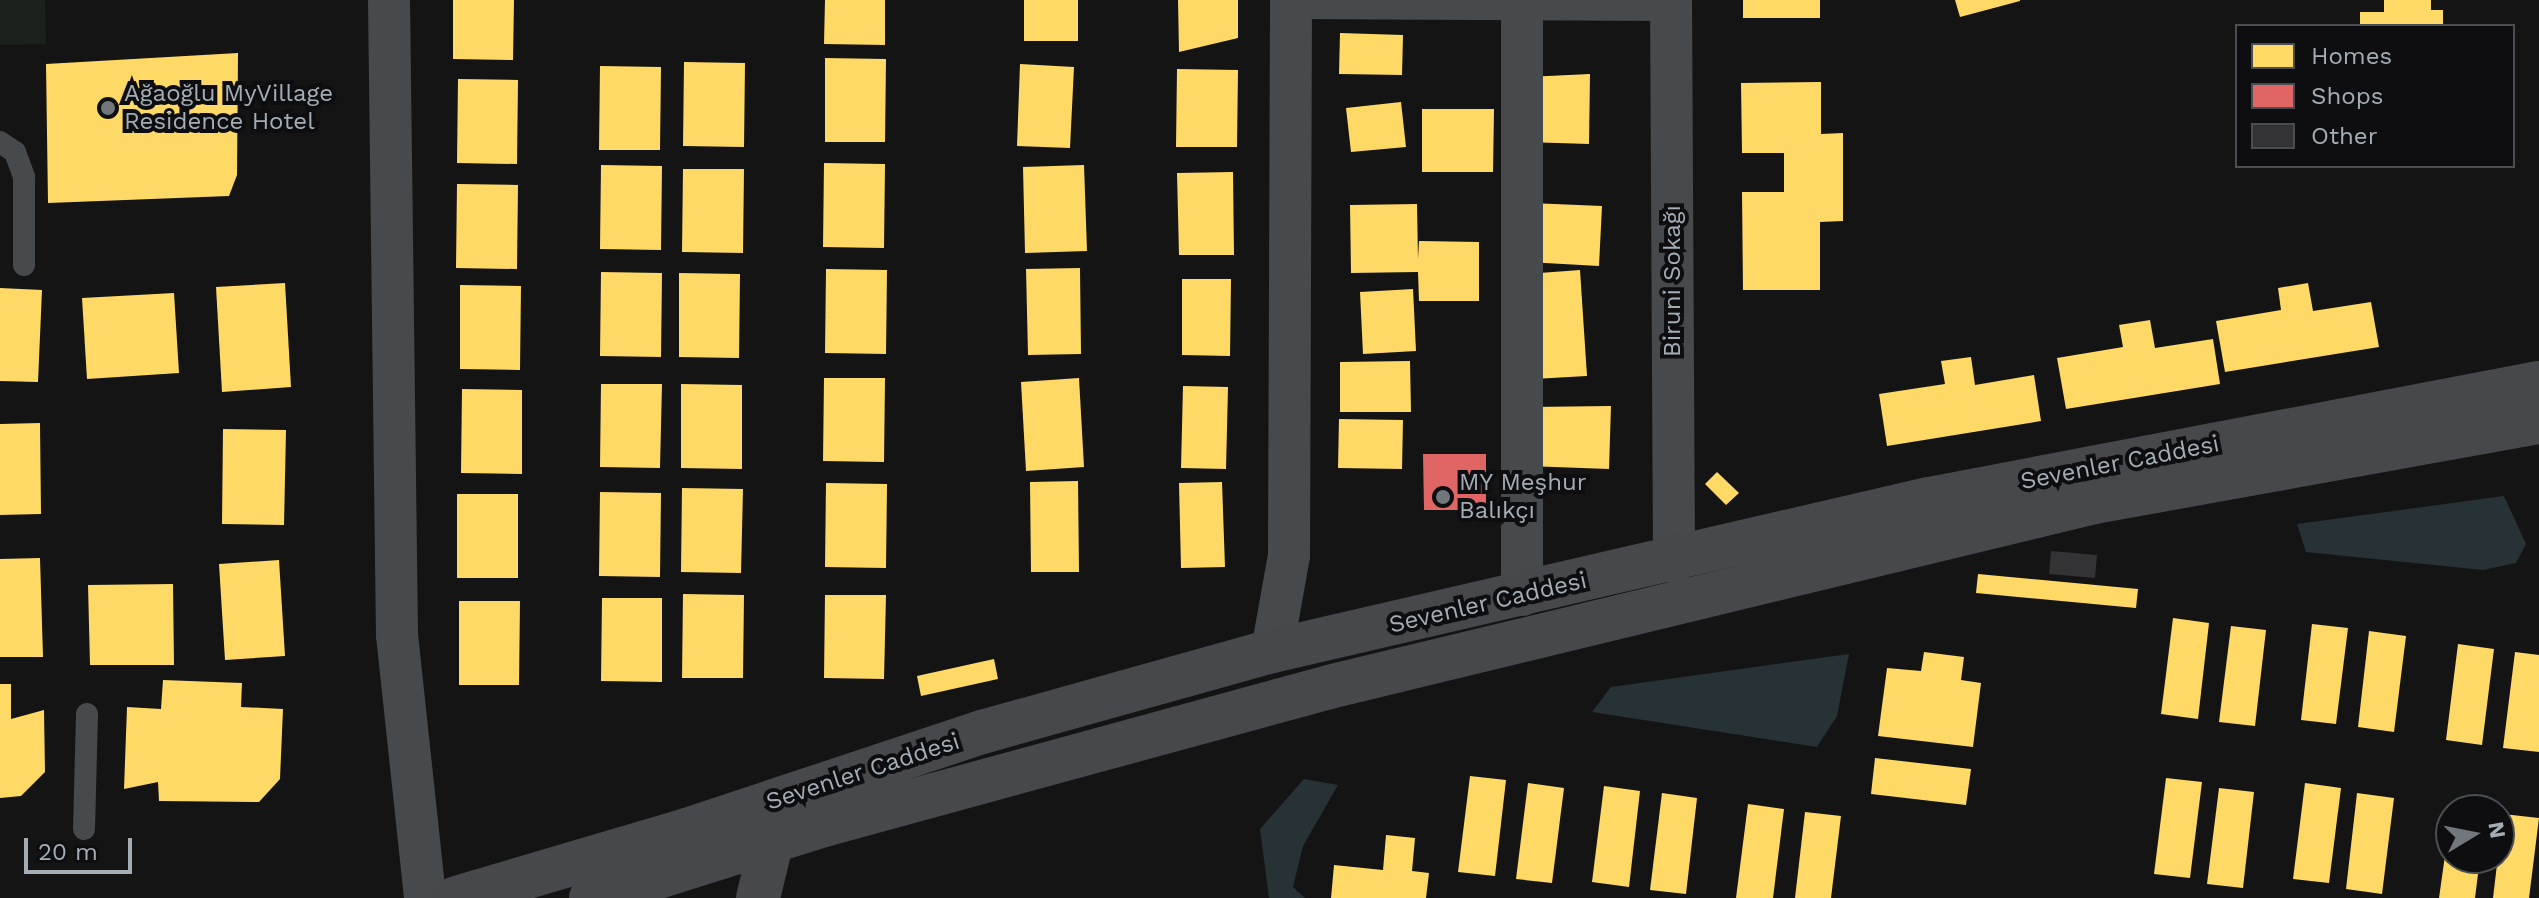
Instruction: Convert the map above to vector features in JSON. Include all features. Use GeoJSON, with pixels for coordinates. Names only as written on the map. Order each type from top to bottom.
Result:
{"type":"FeatureCollection","features":[{"type":"Feature","properties":{"kind":"main road","name":"Sevenler Caddesi"},"geometry":{"type":"LineString","coordinates":[[613,896],[694,865],[982,732],[1272,651],[1674,562],[1929,499],[2539,383]]}},
{"type":"Feature","properties":{"kind":"main road","name":"Sevenler Caddesi"},"geometry":{"type":"LineString","coordinates":[[456,898],[694,865],[992,777],[1329,687],[2094,502],[2539,422]]}},
{"type":"Feature","properties":{"kind":"main road"},"geometry":{"type":"LineString","coordinates":[[758,898],[771,844]]}},
{"type":"Feature","properties":{"kind":"street"},"geometry":{"type":"LineString","coordinates":[[389,0],[397,635],[425,898]]}},
{"type":"Feature","properties":{"kind":"street"},"geometry":{"type":"LineString","coordinates":[[1272,651],[1289,556],[1291,4]]}},
{"type":"Feature","properties":{"kind":"street"},"geometry":{"type":"LineString","coordinates":[[1522,5],[1522,595]]}},
{"type":"Feature","properties":{"kind":"street","name":"Biruni Sokağı"},"geometry":{"type":"LineString","coordinates":[[1671,5],[1674,562]]}},
{"type":"Feature","properties":{"kind":"lane"},"geometry":{"type":"LineString","coordinates":[[1291,4],[1671,5]]}},
{"type":"Feature","properties":{"kind":"lane"},"geometry":{"type":"LineString","coordinates":[[0,142],[15,152],[24,177],[24,265]]}},
{"type":"Feature","properties":{"kind":"lane"},"geometry":{"type":"LineString","coordinates":[[84,829],[87,714]]}},
{"type":"Feature","properties":{"kind":"shaded area"},"geometry":{"type":"Polygon","coordinates":[[[0,0],[45,0],[46,44],[0,45],[0,0]]]}},
{"type":"Feature","properties":{"kind":"shaded area"},"geometry":{"type":"Polygon","coordinates":[[[2504,496],[2526,544],[2516,563],[2483,570],[2306,552],[2297,524],[2504,496]]]}},
{"type":"Feature","properties":{"kind":"shaded area"},"geometry":{"type":"Polygon","coordinates":[[[1849,654],[1837,716],[1817,747],[1592,712],[1611,687],[1849,654]]]}},
{"type":"Feature","properties":{"kind":"shaded area"},"geometry":{"type":"Polygon","coordinates":[[[1304,779],[1338,785],[1303,846],[1293,887],[1305,898],[1269,898],[1260,829],[1304,779]]]}},
{"type":"Feature","properties":{"kind":"building: Homes"},"geometry":{"type":"Polygon","coordinates":[[[453,0],[514,0],[513,60],[453,59],[453,0]]]}},
{"type":"Feature","properties":{"kind":"building: Homes"},"geometry":{"type":"Polygon","coordinates":[[[825,0],[885,0],[885,45],[824,44],[825,0]]]}},
{"type":"Feature","properties":{"kind":"building: Homes"},"geometry":{"type":"Polygon","coordinates":[[[1024,0],[1078,0],[1078,41],[1024,41],[1024,0]]]}},
{"type":"Feature","properties":{"kind":"building: Homes"},"geometry":{"type":"Polygon","coordinates":[[[1178,0],[1238,0],[1238,38],[1179,52],[1178,0]]]}},
{"type":"Feature","properties":{"kind":"building: Homes"},"geometry":{"type":"Polygon","coordinates":[[[1743,0],[1820,0],[1820,18],[1743,18],[1743,0]]]}},
{"type":"Feature","properties":{"kind":"building: Homes"},"geometry":{"type":"Polygon","coordinates":[[[1955,0],[2020,0],[2020,1],[1960,17],[1955,0]]]}},
{"type":"Feature","properties":{"kind":"building: Homes"},"geometry":{"type":"Polygon","coordinates":[[[2384,0],[2431,0],[2431,10],[2443,10],[2443,24],[2360,24],[2360,12],[2384,12],[2384,0]]]}},
{"type":"Feature","properties":{"kind":"building: Homes"},"geometry":{"type":"Polygon","coordinates":[[[1340,33],[1403,35],[1402,75],[1339,74],[1340,33]]]}},
{"type":"Feature","properties":{"kind":"building: Homes"},"geometry":{"type":"Polygon","coordinates":[[[238,53],[237,175],[229,196],[48,203],[46,64],[238,53]]]}},
{"type":"Feature","properties":{"kind":"building: Homes"},"geometry":{"type":"Polygon","coordinates":[[[825,58],[886,59],[885,142],[825,142],[825,58]]]}},
{"type":"Feature","properties":{"kind":"building: Homes"},"geometry":{"type":"Polygon","coordinates":[[[684,62],[745,63],[744,147],[683,146],[684,62]]]}},
{"type":"Feature","properties":{"kind":"building: Homes"},"geometry":{"type":"Polygon","coordinates":[[[1020,64],[1074,67],[1070,148],[1017,146],[1020,64]]]}},
{"type":"Feature","properties":{"kind":"building: Homes"},"geometry":{"type":"Polygon","coordinates":[[[600,66],[661,67],[660,150],[599,150],[600,66]]]}},
{"type":"Feature","properties":{"kind":"building: Homes"},"geometry":{"type":"Polygon","coordinates":[[[1177,69],[1238,70],[1237,147],[1176,147],[1177,69]]]}},
{"type":"Feature","properties":{"kind":"building: Homes"},"geometry":{"type":"Polygon","coordinates":[[[1590,74],[1589,144],[1525,142],[1526,77],[1590,74]]]}},
{"type":"Feature","properties":{"kind":"building: Homes"},"geometry":{"type":"Polygon","coordinates":[[[458,79],[518,80],[517,164],[457,163],[458,79]]]}},
{"type":"Feature","properties":{"kind":"building: Homes"},"geometry":{"type":"Polygon","coordinates":[[[1821,82],[1821,134],[1843,133],[1843,221],[1820,222],[1820,290],[1743,290],[1742,192],[1784,192],[1784,153],[1742,153],[1741,83],[1821,82]]]}},
{"type":"Feature","properties":{"kind":"building: Homes"},"geometry":{"type":"Polygon","coordinates":[[[1401,102],[1406,147],[1351,152],[1346,108],[1401,102]]]}},
{"type":"Feature","properties":{"kind":"building: Homes"},"geometry":{"type":"Polygon","coordinates":[[[1422,109],[1494,109],[1493,172],[1422,172],[1422,109]]]}},
{"type":"Feature","properties":{"kind":"building: Homes"},"geometry":{"type":"Polygon","coordinates":[[[824,163],[885,164],[884,248],[823,247],[824,163]]]}},
{"type":"Feature","properties":{"kind":"building: Homes"},"geometry":{"type":"Polygon","coordinates":[[[601,165],[662,166],[661,250],[600,249],[601,165]]]}},
{"type":"Feature","properties":{"kind":"building: Homes"},"geometry":{"type":"Polygon","coordinates":[[[1084,165],[1087,251],[1025,253],[1023,167],[1084,165]]]}},
{"type":"Feature","properties":{"kind":"building: Homes"},"geometry":{"type":"Polygon","coordinates":[[[683,169],[744,169],[743,253],[682,252],[683,169]]]}},
{"type":"Feature","properties":{"kind":"building: Homes"},"geometry":{"type":"Polygon","coordinates":[[[1233,172],[1234,255],[1179,255],[1177,173],[1233,172]]]}},
{"type":"Feature","properties":{"kind":"building: Homes"},"geometry":{"type":"Polygon","coordinates":[[[457,184],[518,185],[517,269],[456,268],[457,184]]]}},
{"type":"Feature","properties":{"kind":"building: Homes"},"geometry":{"type":"Polygon","coordinates":[[[1530,203],[1602,206],[1599,266],[1527,262],[1530,203]]]}},
{"type":"Feature","properties":{"kind":"building: Homes"},"geometry":{"type":"Polygon","coordinates":[[[1417,204],[1418,259],[1419,241],[1479,242],[1479,301],[1419,301],[1418,272],[1351,273],[1350,205],[1417,204]]]}},
{"type":"Feature","properties":{"kind":"building: Homes"},"geometry":{"type":"Polygon","coordinates":[[[1080,268],[1081,354],[1028,355],[1026,269],[1080,268]]]}},
{"type":"Feature","properties":{"kind":"building: Homes"},"geometry":{"type":"Polygon","coordinates":[[[826,269],[887,270],[886,354],[825,353],[826,269]]]}},
{"type":"Feature","properties":{"kind":"building: Homes"},"geometry":{"type":"Polygon","coordinates":[[[1580,270],[1587,376],[1533,379],[1526,274],[1580,270]]]}},
{"type":"Feature","properties":{"kind":"building: Homes"},"geometry":{"type":"Polygon","coordinates":[[[601,272],[662,273],[661,357],[600,356],[601,272]]]}},
{"type":"Feature","properties":{"kind":"building: Homes"},"geometry":{"type":"Polygon","coordinates":[[[679,273],[740,274],[739,358],[679,357],[679,273]]]}},
{"type":"Feature","properties":{"kind":"building: Homes"},"geometry":{"type":"Polygon","coordinates":[[[1182,279],[1231,279],[1230,356],[1182,355],[1182,279]]]}},
{"type":"Feature","properties":{"kind":"building: Homes"},"geometry":{"type":"Polygon","coordinates":[[[285,283],[291,387],[222,392],[216,287],[285,283]]]}},
{"type":"Feature","properties":{"kind":"building: Homes"},"geometry":{"type":"Polygon","coordinates":[[[2308,283],[2313,311],[2371,302],[2379,347],[2225,372],[2216,321],[2281,310],[2278,288],[2308,283]]]}},
{"type":"Feature","properties":{"kind":"building: Homes"},"geometry":{"type":"Polygon","coordinates":[[[460,285],[521,286],[520,370],[460,369],[460,285]]]}},
{"type":"Feature","properties":{"kind":"building: Homes"},"geometry":{"type":"Polygon","coordinates":[[[0,288],[42,290],[38,382],[0,381],[0,288]]]}},
{"type":"Feature","properties":{"kind":"building: Homes"},"geometry":{"type":"Polygon","coordinates":[[[1413,289],[1416,351],[1363,354],[1360,292],[1413,289]]]}},
{"type":"Feature","properties":{"kind":"building: Homes"},"geometry":{"type":"Polygon","coordinates":[[[174,293],[179,373],[87,379],[82,298],[174,293]]]}},
{"type":"Feature","properties":{"kind":"building: Homes"},"geometry":{"type":"Polygon","coordinates":[[[2150,320],[2155,348],[2213,339],[2220,384],[2066,409],[2057,358],[2123,347],[2119,325],[2150,320]]]}},
{"type":"Feature","properties":{"kind":"building: Homes"},"geometry":{"type":"Polygon","coordinates":[[[1971,357],[1975,385],[2034,375],[2041,421],[1887,446],[1879,394],[1945,384],[1941,361],[1971,357]]]}},
{"type":"Feature","properties":{"kind":"building: Homes"},"geometry":{"type":"Polygon","coordinates":[[[1410,361],[1411,412],[1340,412],[1340,362],[1410,361]]]}},
{"type":"Feature","properties":{"kind":"building: Homes"},"geometry":{"type":"Polygon","coordinates":[[[824,378],[885,378],[884,462],[823,461],[824,378]]]}},
{"type":"Feature","properties":{"kind":"building: Homes"},"geometry":{"type":"Polygon","coordinates":[[[1079,378],[1084,467],[1026,471],[1021,382],[1079,378]]]}},
{"type":"Feature","properties":{"kind":"building: Homes"},"geometry":{"type":"Polygon","coordinates":[[[601,384],[662,384],[660,468],[600,467],[601,384]]]}},
{"type":"Feature","properties":{"kind":"building: Homes"},"geometry":{"type":"Polygon","coordinates":[[[681,384],[742,385],[742,469],[681,468],[681,384]]]}},
{"type":"Feature","properties":{"kind":"building: Homes"},"geometry":{"type":"Polygon","coordinates":[[[1183,386],[1228,387],[1226,469],[1181,468],[1183,386]]]}},
{"type":"Feature","properties":{"kind":"building: Homes"},"geometry":{"type":"Polygon","coordinates":[[[462,389],[522,390],[522,474],[461,473],[462,389]]]}},
{"type":"Feature","properties":{"kind":"building: Homes"},"geometry":{"type":"Polygon","coordinates":[[[1611,406],[1609,469],[1527,466],[1529,407],[1611,406]]]}},
{"type":"Feature","properties":{"kind":"building: Homes"},"geometry":{"type":"Polygon","coordinates":[[[1339,419],[1403,420],[1402,469],[1338,468],[1339,419]]]}},
{"type":"Feature","properties":{"kind":"building: Homes"},"geometry":{"type":"Polygon","coordinates":[[[40,423],[41,514],[0,515],[0,424],[40,423]]]}},
{"type":"Feature","properties":{"kind":"building: Homes"},"geometry":{"type":"Polygon","coordinates":[[[223,429],[286,430],[284,525],[222,524],[223,429]]]}},
{"type":"Feature","properties":{"kind":"building: Homes"},"geometry":{"type":"Polygon","coordinates":[[[1717,472],[1739,493],[1726,505],[1705,484],[1717,472]]]}},
{"type":"Feature","properties":{"kind":"building: Homes"},"geometry":{"type":"Polygon","coordinates":[[[1078,481],[1079,572],[1031,572],[1030,482],[1078,481]]]}},
{"type":"Feature","properties":{"kind":"building: Homes"},"geometry":{"type":"Polygon","coordinates":[[[1222,482],[1225,567],[1181,568],[1179,483],[1222,482]]]}},
{"type":"Feature","properties":{"kind":"building: Homes"},"geometry":{"type":"Polygon","coordinates":[[[826,483],[887,484],[886,568],[825,567],[826,483]]]}},
{"type":"Feature","properties":{"kind":"building: Homes"},"geometry":{"type":"Polygon","coordinates":[[[682,488],[743,489],[741,573],[681,572],[682,488]]]}},
{"type":"Feature","properties":{"kind":"building: Homes"},"geometry":{"type":"Polygon","coordinates":[[[600,492],[661,493],[660,577],[599,576],[600,492]]]}},
{"type":"Feature","properties":{"kind":"building: Homes"},"geometry":{"type":"Polygon","coordinates":[[[457,494],[518,494],[518,578],[457,578],[457,494]]]}},
{"type":"Feature","properties":{"kind":"building: Homes"},"geometry":{"type":"Polygon","coordinates":[[[40,558],[43,657],[0,657],[0,559],[40,558]]]}},
{"type":"Feature","properties":{"kind":"building: Homes"},"geometry":{"type":"Polygon","coordinates":[[[279,560],[285,656],[225,660],[219,564],[279,560]]]}},
{"type":"Feature","properties":{"kind":"building: Homes"},"geometry":{"type":"Polygon","coordinates":[[[1978,574],[2138,589],[2136,608],[1976,593],[1978,574]]]}},
{"type":"Feature","properties":{"kind":"building: Homes"},"geometry":{"type":"Polygon","coordinates":[[[173,584],[174,665],[90,665],[88,585],[173,584]]]}},
{"type":"Feature","properties":{"kind":"building: Homes"},"geometry":{"type":"Polygon","coordinates":[[[683,594],[744,595],[743,678],[682,678],[683,594]]]}},
{"type":"Feature","properties":{"kind":"building: Homes"},"geometry":{"type":"Polygon","coordinates":[[[825,595],[886,595],[884,679],[824,678],[825,595]]]}},
{"type":"Feature","properties":{"kind":"building: Homes"},"geometry":{"type":"Polygon","coordinates":[[[602,598],[662,598],[662,682],[601,681],[602,598]]]}},
{"type":"Feature","properties":{"kind":"building: Homes"},"geometry":{"type":"Polygon","coordinates":[[[459,601],[520,601],[519,685],[459,685],[459,601]]]}},
{"type":"Feature","properties":{"kind":"building: Homes"},"geometry":{"type":"Polygon","coordinates":[[[2173,618],[2209,623],[2198,719],[2161,714],[2173,618]]]}},
{"type":"Feature","properties":{"kind":"building: Homes"},"geometry":{"type":"Polygon","coordinates":[[[2312,624],[2348,628],[2336,724],[2301,720],[2312,624]]]}},
{"type":"Feature","properties":{"kind":"building: Homes"},"geometry":{"type":"Polygon","coordinates":[[[2231,626],[2266,630],[2255,726],[2219,722],[2231,626]]]}},
{"type":"Feature","properties":{"kind":"building: Homes"},"geometry":{"type":"Polygon","coordinates":[[[2369,631],[2406,636],[2394,732],[2358,727],[2369,631]]]}},
{"type":"Feature","properties":{"kind":"building: Homes"},"geometry":{"type":"Polygon","coordinates":[[[2458,644],[2494,649],[2482,745],[2446,740],[2458,644]]]}},
{"type":"Feature","properties":{"kind":"building: Homes"},"geometry":{"type":"Polygon","coordinates":[[[1924,652],[1964,657],[1961,680],[1981,683],[1973,747],[1878,736],[1887,668],[1921,671],[1924,652]]]}},
{"type":"Feature","properties":{"kind":"building: Homes"},"geometry":{"type":"Polygon","coordinates":[[[2515,652],[2539,655],[2539,752],[2503,748],[2515,652]]]}},
{"type":"Feature","properties":{"kind":"building: Homes"},"geometry":{"type":"Polygon","coordinates":[[[994,659],[998,679],[921,696],[917,676],[994,659]]]}},
{"type":"Feature","properties":{"kind":"building: Homes"},"geometry":{"type":"Polygon","coordinates":[[[163,680],[242,683],[241,707],[283,709],[280,779],[259,802],[159,801],[158,782],[124,789],[127,707],[161,709],[163,680]]]}},
{"type":"Feature","properties":{"kind":"building: Homes"},"geometry":{"type":"Polygon","coordinates":[[[0,684],[11,684],[11,719],[44,710],[45,772],[21,796],[0,798],[0,684]]]}},
{"type":"Feature","properties":{"kind":"building: Homes"},"geometry":{"type":"Polygon","coordinates":[[[1875,758],[1971,769],[1966,805],[1871,794],[1875,758]]]}},
{"type":"Feature","properties":{"kind":"building: Homes"},"geometry":{"type":"Polygon","coordinates":[[[1470,776],[1506,780],[1495,876],[1458,872],[1470,776]]]}},
{"type":"Feature","properties":{"kind":"building: Homes"},"geometry":{"type":"Polygon","coordinates":[[[2166,778],[2202,782],[2190,878],[2154,874],[2166,778]]]}},
{"type":"Feature","properties":{"kind":"building: Homes"},"geometry":{"type":"Polygon","coordinates":[[[1528,783],[1564,788],[1552,883],[1516,879],[1528,783]]]}},
{"type":"Feature","properties":{"kind":"building: Homes"},"geometry":{"type":"Polygon","coordinates":[[[2305,783],[2341,788],[2329,883],[2293,879],[2305,783]]]}},
{"type":"Feature","properties":{"kind":"building: Homes"},"geometry":{"type":"Polygon","coordinates":[[[1604,786],[1640,791],[1629,887],[1592,882],[1604,786]]]}},
{"type":"Feature","properties":{"kind":"building: Homes"},"geometry":{"type":"Polygon","coordinates":[[[2219,788],[2254,792],[2243,888],[2207,884],[2219,788]]]}},
{"type":"Feature","properties":{"kind":"building: Homes"},"geometry":{"type":"Polygon","coordinates":[[[1662,793],[1697,798],[1686,894],[1650,890],[1662,793]]]}},
{"type":"Feature","properties":{"kind":"building: Homes"},"geometry":{"type":"Polygon","coordinates":[[[2357,793],[2394,798],[2382,894],[2346,889],[2357,793]]]}},
{"type":"Feature","properties":{"kind":"building: Homes"},"geometry":{"type":"Polygon","coordinates":[[[1748,804],[1784,809],[1773,898],[1736,898],[1748,804]]]}},
{"type":"Feature","properties":{"kind":"building: Homes"},"geometry":{"type":"Polygon","coordinates":[[[1805,812],[1841,816],[1831,898],[1795,898],[1805,812]]]}},
{"type":"Feature","properties":{"kind":"building: Homes"},"geometry":{"type":"Polygon","coordinates":[[[2515,815],[2539,818],[2529,898],[2493,898],[2496,874],[2515,874],[2515,815]]]}},
{"type":"Feature","properties":{"kind":"building: Homes"},"geometry":{"type":"Polygon","coordinates":[[[1386,835],[1415,838],[1412,871],[1429,873],[1426,898],[1331,898],[1334,865],[1383,870],[1386,835]]]}},
{"type":"Feature","properties":{"kind":"building: Homes"},"geometry":{"type":"Polygon","coordinates":[[[2442,874],[2478,874],[2475,898],[2439,898],[2442,874]]]}},
{"type":"Feature","properties":{"kind":"building: Shops"},"geometry":{"type":"Polygon","coordinates":[[[1423,454],[1486,454],[1486,510],[1424,510],[1423,454]]]}},
{"type":"Feature","properties":{"kind":"building: Other"},"geometry":{"type":"Polygon","coordinates":[[[2051,551],[2097,555],[2095,578],[2049,574],[2051,551]]]}},
{"type":"Feature","properties":{"kind":"place","name":"Ağaoğlu MyVillage Residence Hotel"},"geometry":{"type":"Point","coordinates":[108,108]}},
{"type":"Feature","properties":{"kind":"place","name":"MY Meşhur Balıkçı"},"geometry":{"type":"Point","coordinates":[1443,497]}}]}
